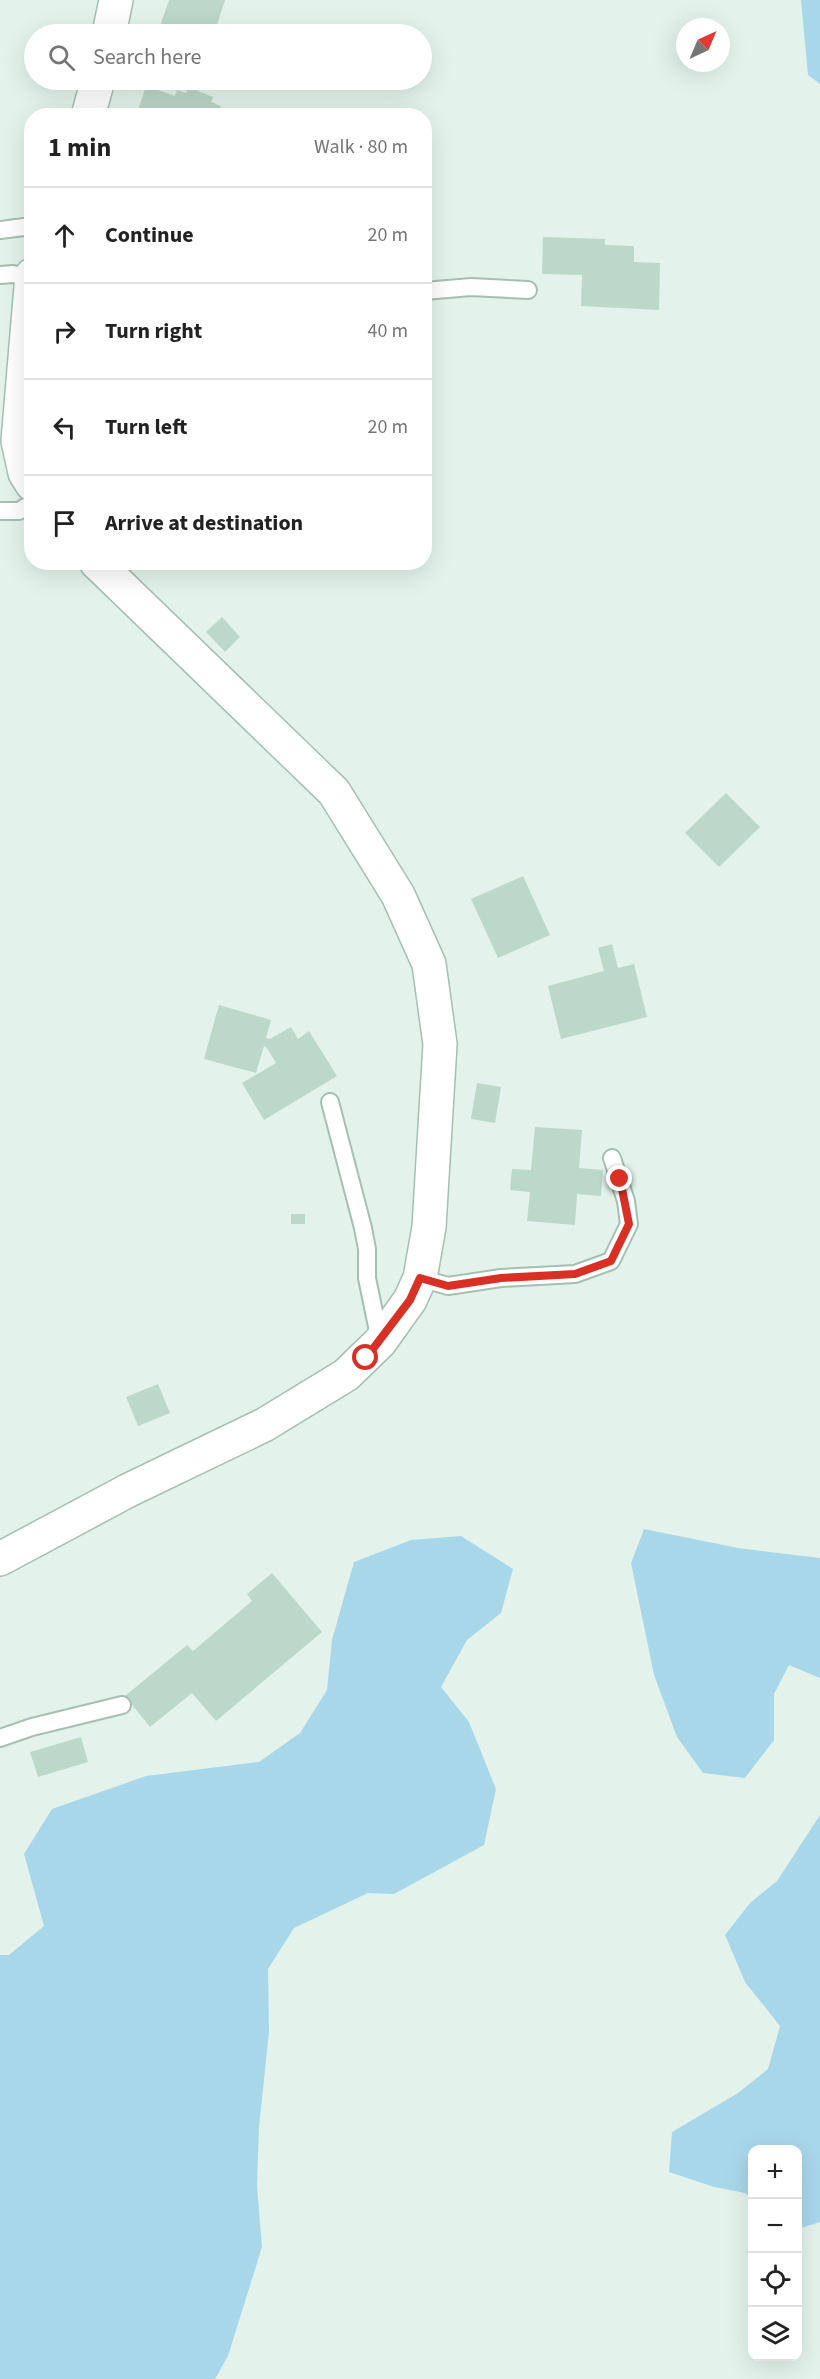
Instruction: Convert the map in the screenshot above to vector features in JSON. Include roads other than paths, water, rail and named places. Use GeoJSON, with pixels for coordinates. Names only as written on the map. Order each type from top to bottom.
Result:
{"type":"FeatureCollection","features":[{"type":"Feature","properties":{"kind":"street"},"geometry":{"type":"LineString","coordinates":[[111,24],[116,0]]}},
{"type":"Feature","properties":{"kind":"street"},"geometry":{"type":"LineString","coordinates":[[90,108],[95,90]]}},
{"type":"Feature","properties":{"kind":"street"},"geometry":{"type":"LineString","coordinates":[[24,386],[18,441],[24,468]]}},
{"type":"Feature","properties":{"kind":"street"},"geometry":{"type":"LineString","coordinates":[[0,1559],[127,1491],[264,1425],[346,1375],[380,1342],[410,1300],[420,1278],[429,1227],[440,1044],[429,964],[402,905],[368,845],[333,792],[104,570]]}},
{"type":"Feature","properties":{"kind":"lane"},"geometry":{"type":"LineString","coordinates":[[0,230],[24,227]]}},
{"type":"Feature","properties":{"kind":"lane"},"geometry":{"type":"LineString","coordinates":[[0,275],[24,275]]}},
{"type":"Feature","properties":{"kind":"lane"},"geometry":{"type":"LineString","coordinates":[[432,290],[471,287],[528,291]]}},
{"type":"Feature","properties":{"kind":"lane"},"geometry":{"type":"LineString","coordinates":[[0,511],[19,510],[24,507]]}},
{"type":"Feature","properties":{"kind":"lane"},"geometry":{"type":"LineString","coordinates":[[330,1102],[354,1201],[363,1228],[367,1249],[367,1278],[380,1342]]}},
{"type":"Feature","properties":{"kind":"lane"},"geometry":{"type":"LineString","coordinates":[[420,1278],[448,1286],[501,1278],[575,1274],[611,1261],[629,1224],[626,1201],[612,1158]]}},
{"type":"Feature","properties":{"kind":"lane"},"geometry":{"type":"LineString","coordinates":[[0,1738],[32,1726],[122,1705]]}}]}
